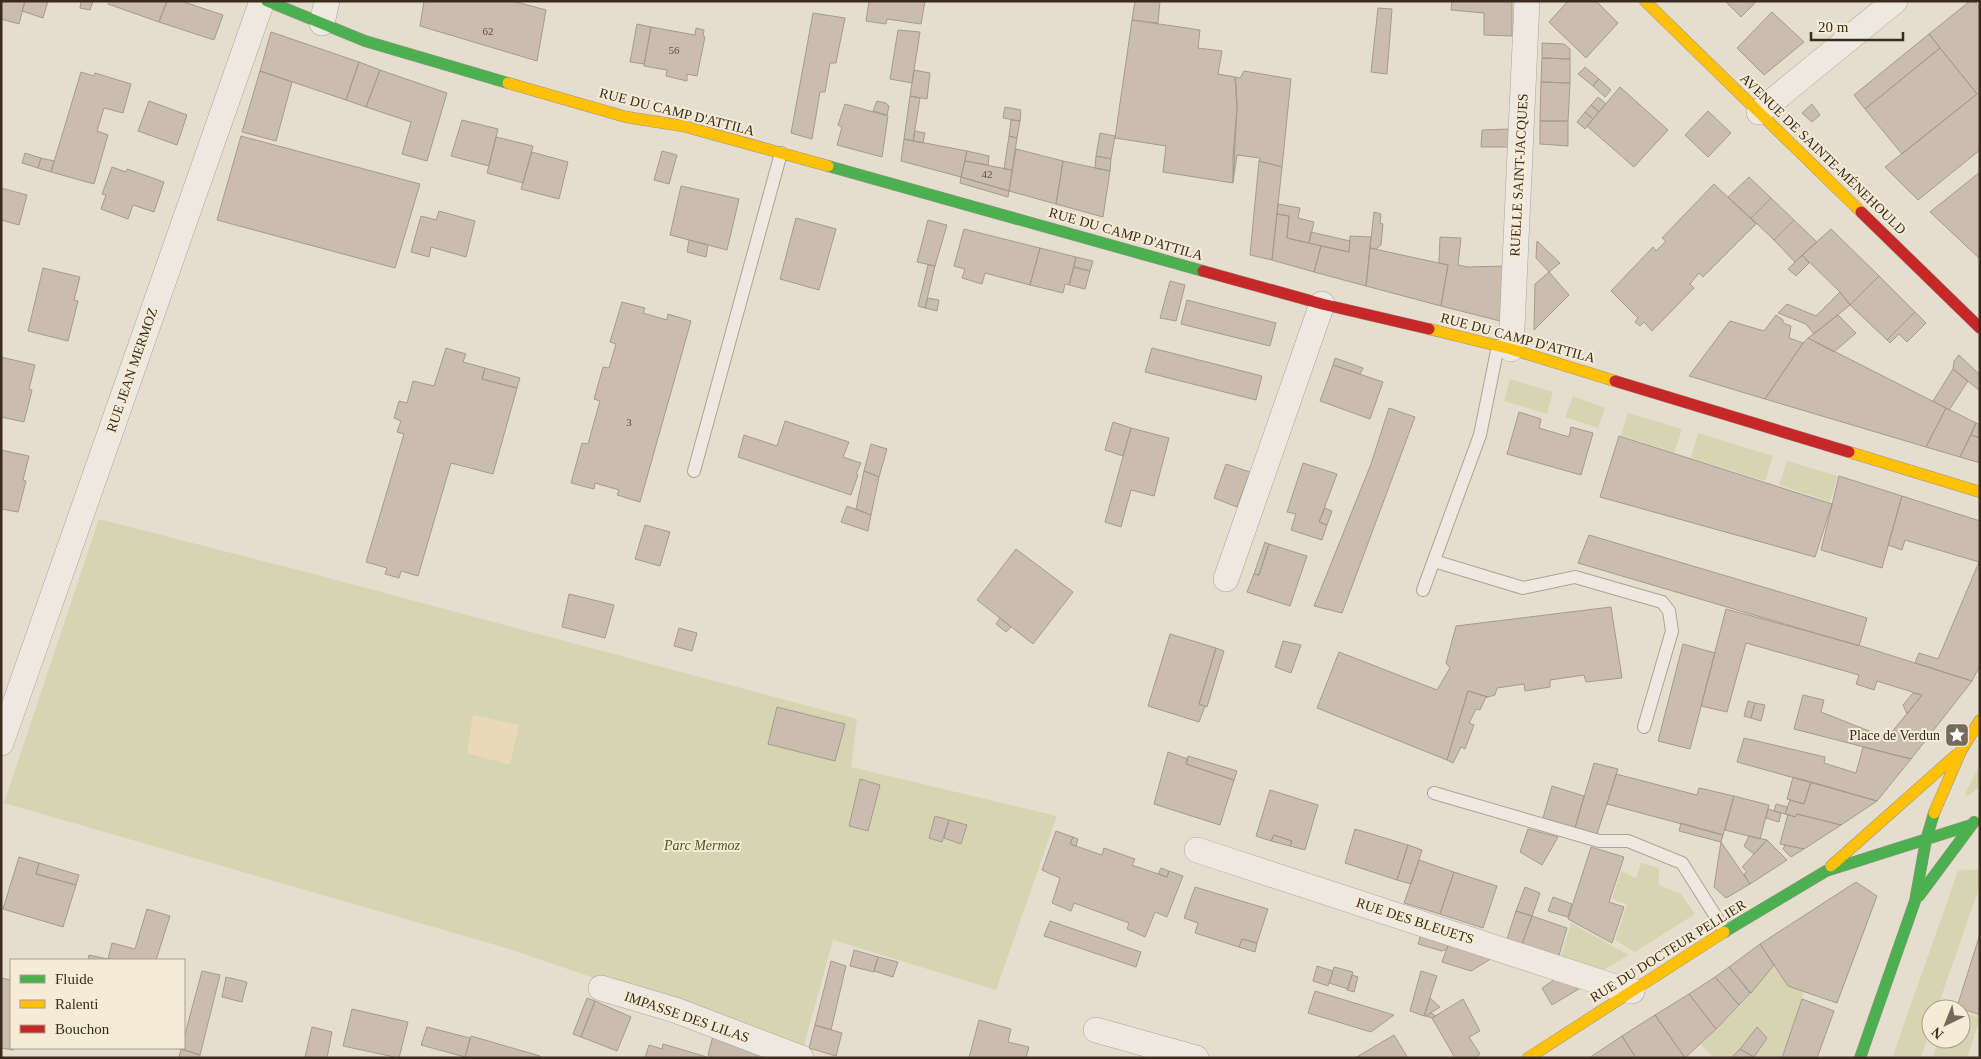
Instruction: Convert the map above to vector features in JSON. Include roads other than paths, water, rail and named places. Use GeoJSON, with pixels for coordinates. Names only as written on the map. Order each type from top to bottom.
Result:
{"type":"FeatureCollection","features":[{"type":"Feature","properties":{"kind":"street","name":"RUE JEAN MERMOZ"},"geometry":{"type":"LineString","coordinates":[[2,740],[262,1]]}},
{"type":"Feature","properties":{"kind":"street","name":"RUE DU CAMP D'ATTILA"},"geometry":{"type":"LineString","coordinates":[[267,1],[324,12],[364,41],[626,117],[683,126],[1322,304],[1505,347],[1980,492]]}},
{"type":"Feature","properties":{"kind":"street","name":"RUELLE SAINT-JACQUES"},"geometry":{"type":"LineString","coordinates":[[1505,347],[1527,1]]}},
{"type":"Feature","properties":{"kind":"street","name":"AVENUE DE SAINTE-MÉNEHOULD"},"geometry":{"type":"LineString","coordinates":[[1645,1],[1980,328]]}},
{"type":"Feature","properties":{"kind":"street"},"geometry":{"type":"LineString","coordinates":[[1759,112],[1895,1]]}},
{"type":"Feature","properties":{"kind":"street"},"geometry":{"type":"LineString","coordinates":[[1226,579],[1322,304]]}},
{"type":"Feature","properties":{"kind":"street"},"geometry":{"type":"LineString","coordinates":[[1860,1058],[1915,901],[1932,818],[1961,751],[1980,720]]}},
{"type":"Feature","properties":{"kind":"street","name":"RUE DU DOCTEUR PELLIER"},"geometry":{"type":"LineString","coordinates":[[1528,1058],[1725,931],[1826,871],[1961,751]]}},
{"type":"Feature","properties":{"kind":"street"},"geometry":{"type":"LineString","coordinates":[[1915,901],[1980,815]]}},
{"type":"Feature","properties":{"kind":"street","name":"RUE DU DOCTEUR PELLIER"},"geometry":{"type":"LineString","coordinates":[[1826,871],[1972,825]]}},
{"type":"Feature","properties":{"kind":"street","name":"RUE DES BLEUETS"},"geometry":{"type":"LineString","coordinates":[[1198,850],[1632,991]]}},
{"type":"Feature","properties":{"kind":"street","name":"IMPASSE DES LILAS"},"geometry":{"type":"LineString","coordinates":[[601,988],[675,1010],[801,1058]]}},
{"type":"Feature","properties":{"kind":"street"},"geometry":{"type":"LineString","coordinates":[[1096,1030],[1196,1058]]}},
{"type":"Feature","properties":{"kind":"lane"},"geometry":{"type":"LineString","coordinates":[[694,471],[781,153]]}},
{"type":"Feature","properties":{"kind":"lane"},"geometry":{"type":"LineString","coordinates":[[1423,590],[1480,435],[1505,347]]}},
{"type":"Feature","properties":{"kind":"lane"},"geometry":{"type":"LineString","coordinates":[[1434,561],[1523,588],[1575,577],[1662,602],[1669,611],[1672,631],[1644,727]]}},
{"type":"Feature","properties":{"kind":"lane"},"geometry":{"type":"LineString","coordinates":[[1434,793],[1599,841],[1628,841],[1682,863],[1725,931]]}},
{"type":"Feature","properties":{"kind":"place","name":"Place de Verdun"},"geometry":{"type":"Point","coordinates":[1957,735]}},
{"type":"Feature","properties":{"kind":"park label","name":"Parc Mermoz"},"geometry":{"type":"Point","coordinates":[702,845]}}]}
